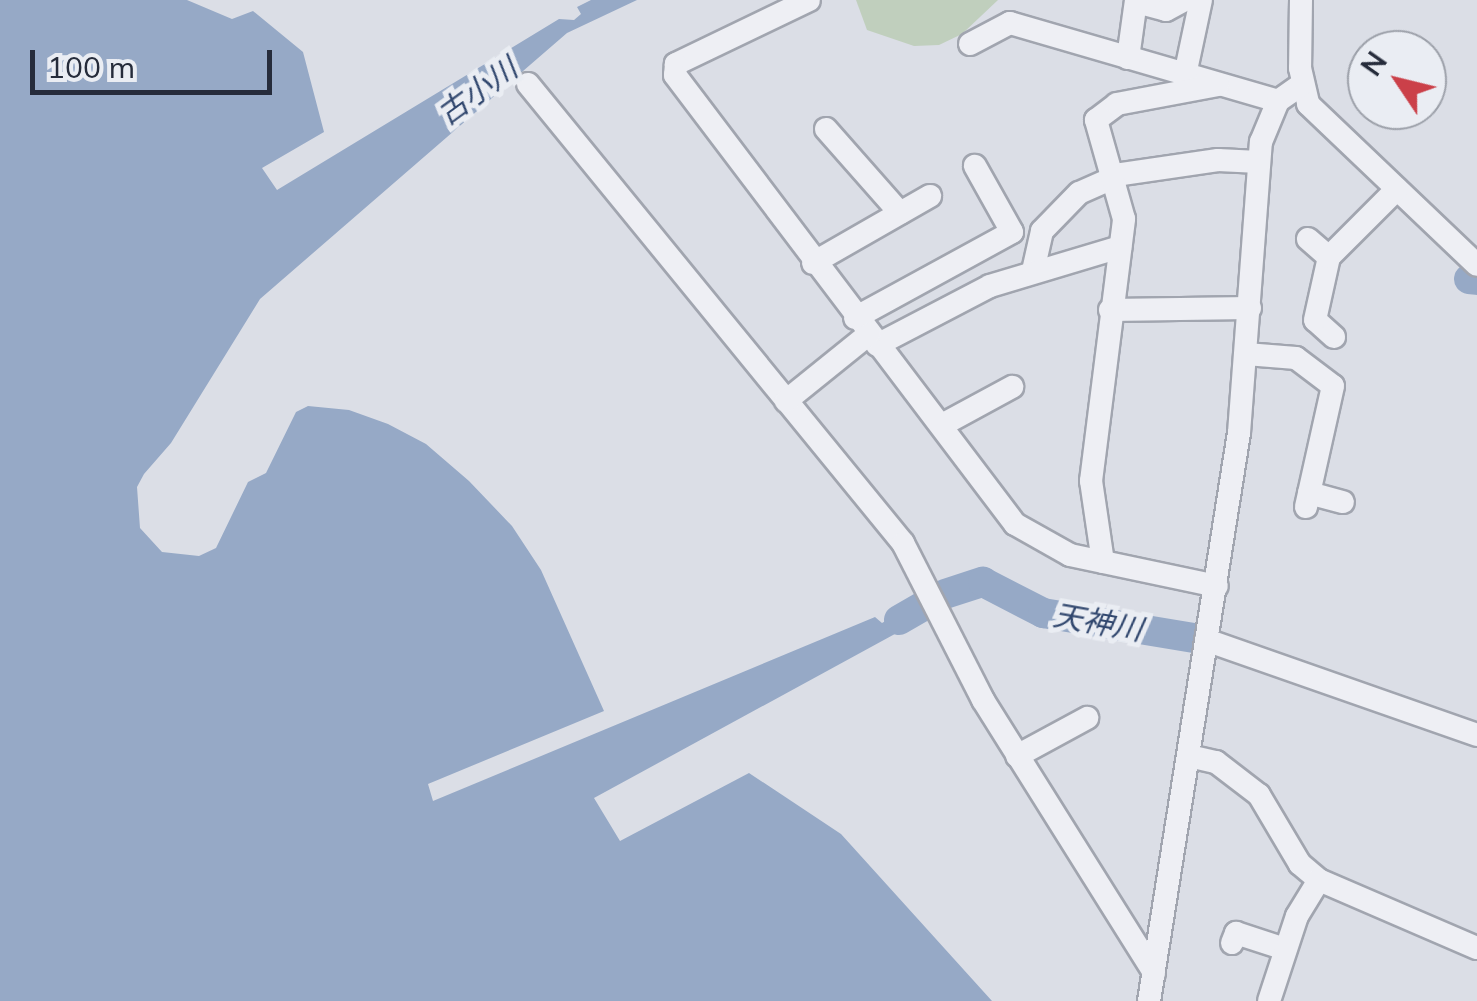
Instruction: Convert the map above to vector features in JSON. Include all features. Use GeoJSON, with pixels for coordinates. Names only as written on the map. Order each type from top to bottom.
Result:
{"type":"FeatureCollection","features":[{"type":"Feature","properties":{"kind":"street"},"geometry":{"type":"LineString","coordinates":[[808,0],[676,64],[675,75],[812,263],[942,424],[1015,524],[1070,555],[1217,586]]}},
{"type":"Feature","properties":{"kind":"street"},"geometry":{"type":"LineString","coordinates":[[970,44],[1010,22],[1019,0]]}},
{"type":"Feature","properties":{"kind":"street"},"geometry":{"type":"LineString","coordinates":[[1128,58],[1136,1],[1166,10],[1185,0]]}},
{"type":"Feature","properties":{"kind":"street"},"geometry":{"type":"LineString","coordinates":[[1184,75],[1200,0]]}},
{"type":"Feature","properties":{"kind":"street"},"geometry":{"type":"LineString","coordinates":[[1302,0],[1302,84],[1319,118],[1477,265]]}},
{"type":"Feature","properties":{"kind":"street"},"geometry":{"type":"LineString","coordinates":[[1010,22],[1278,101]]}},
{"type":"Feature","properties":{"kind":"street"},"geometry":{"type":"LineString","coordinates":[[528,84],[903,542],[1017,756],[1154,972]]}},
{"type":"Feature","properties":{"kind":"street"},"geometry":{"type":"LineString","coordinates":[[1149,1001],[1217,586],[1246,354],[1258,162],[1278,101],[1302,84]]}},
{"type":"Feature","properties":{"kind":"street"},"geometry":{"type":"LineString","coordinates":[[1103,562],[1091,481],[1102,435],[1110,310],[1124,219],[1096,128],[1102,112],[1218,85]]}},
{"type":"Feature","properties":{"kind":"street"},"geometry":{"type":"LineString","coordinates":[[826,129],[900,213]]}},
{"type":"Feature","properties":{"kind":"street"},"geometry":{"type":"LineString","coordinates":[[1034,271],[1042,231],[1060,208],[1113,177],[1218,160],[1258,162]]}},
{"type":"Feature","properties":{"kind":"street"},"geometry":{"type":"LineString","coordinates":[[786,401],[867,332],[1012,232],[976,166]]}},
{"type":"Feature","properties":{"kind":"street"},"geometry":{"type":"LineString","coordinates":[[1334,337],[1315,320],[1328,257],[1397,189]]}},
{"type":"Feature","properties":{"kind":"street"},"geometry":{"type":"LineString","coordinates":[[812,263],[930,196]]}},
{"type":"Feature","properties":{"kind":"street"},"geometry":{"type":"LineString","coordinates":[[1308,239],[1328,257]]}},
{"type":"Feature","properties":{"kind":"street"},"geometry":{"type":"LineString","coordinates":[[867,332],[1034,271],[1120,247]]}},
{"type":"Feature","properties":{"kind":"street"},"geometry":{"type":"LineString","coordinates":[[1110,310],[1250,308]]}},
{"type":"Feature","properties":{"kind":"street"},"geometry":{"type":"LineString","coordinates":[[1246,354],[1296,358],[1333,386],[1308,500],[1343,502]]}},
{"type":"Feature","properties":{"kind":"street"},"geometry":{"type":"LineString","coordinates":[[942,424],[1012,387]]}},
{"type":"Feature","properties":{"kind":"street"},"geometry":{"type":"LineString","coordinates":[[1206,640],[1477,735]]}},
{"type":"Feature","properties":{"kind":"street"},"geometry":{"type":"LineString","coordinates":[[1017,756],[1087,718]]}},
{"type":"Feature","properties":{"kind":"street"},"geometry":{"type":"LineString","coordinates":[[1189,756],[1216,762],[1259,796],[1300,864],[1319,880],[1477,948]]}},
{"type":"Feature","properties":{"kind":"street"},"geometry":{"type":"LineString","coordinates":[[1269,1001],[1285,949],[1319,880]]}},
{"type":"Feature","properties":{"kind":"street"},"geometry":{"type":"LineString","coordinates":[[1232,943],[1236,933],[1285,949]]}},
{"type":"Feature","properties":{"kind":"green space"},"geometry":{"type":"Polygon","coordinates":[[[856,0],[998,0],[962,34],[939,45],[914,46],[867,30],[856,0]]]}},
{"type":"Feature","properties":{"kind":"water"},"geometry":{"type":"Polygon","coordinates":[[[0,0],[187,0],[232,19],[253,11],[303,52],[324,132],[262,168],[277,190],[559,19],[574,20],[581,14],[577,7],[591,0],[637,0],[567,33],[260,299],[171,443],[137,487],[140,528],[162,552],[199,556],[216,548],[248,482],[266,473],[296,412],[308,406],[349,410],[388,424],[426,444],[469,481],[512,526],[541,570],[604,711],[428,784],[433,801],[875,617],[882,623],[896,615],[904,629],[594,798],[620,841],[749,773],[841,834],[992,1001],[0,1001],[0,0]]]}},
{"type":"Feature","properties":{"kind":"waterway","name":"古小川"},"geometry":{"type":"LineString","coordinates":[[1469,279],[1477,280]]}},
{"type":"Feature","properties":{"kind":"waterway","name":"天神川"},"geometry":{"type":"LineString","coordinates":[[945,594],[983,582],[1043,613],[1200,639]]}},
{"type":"Feature","properties":{"kind":"waterway","name":"天神川"},"geometry":{"type":"LineString","coordinates":[[899,620],[928,603]]}}]}
